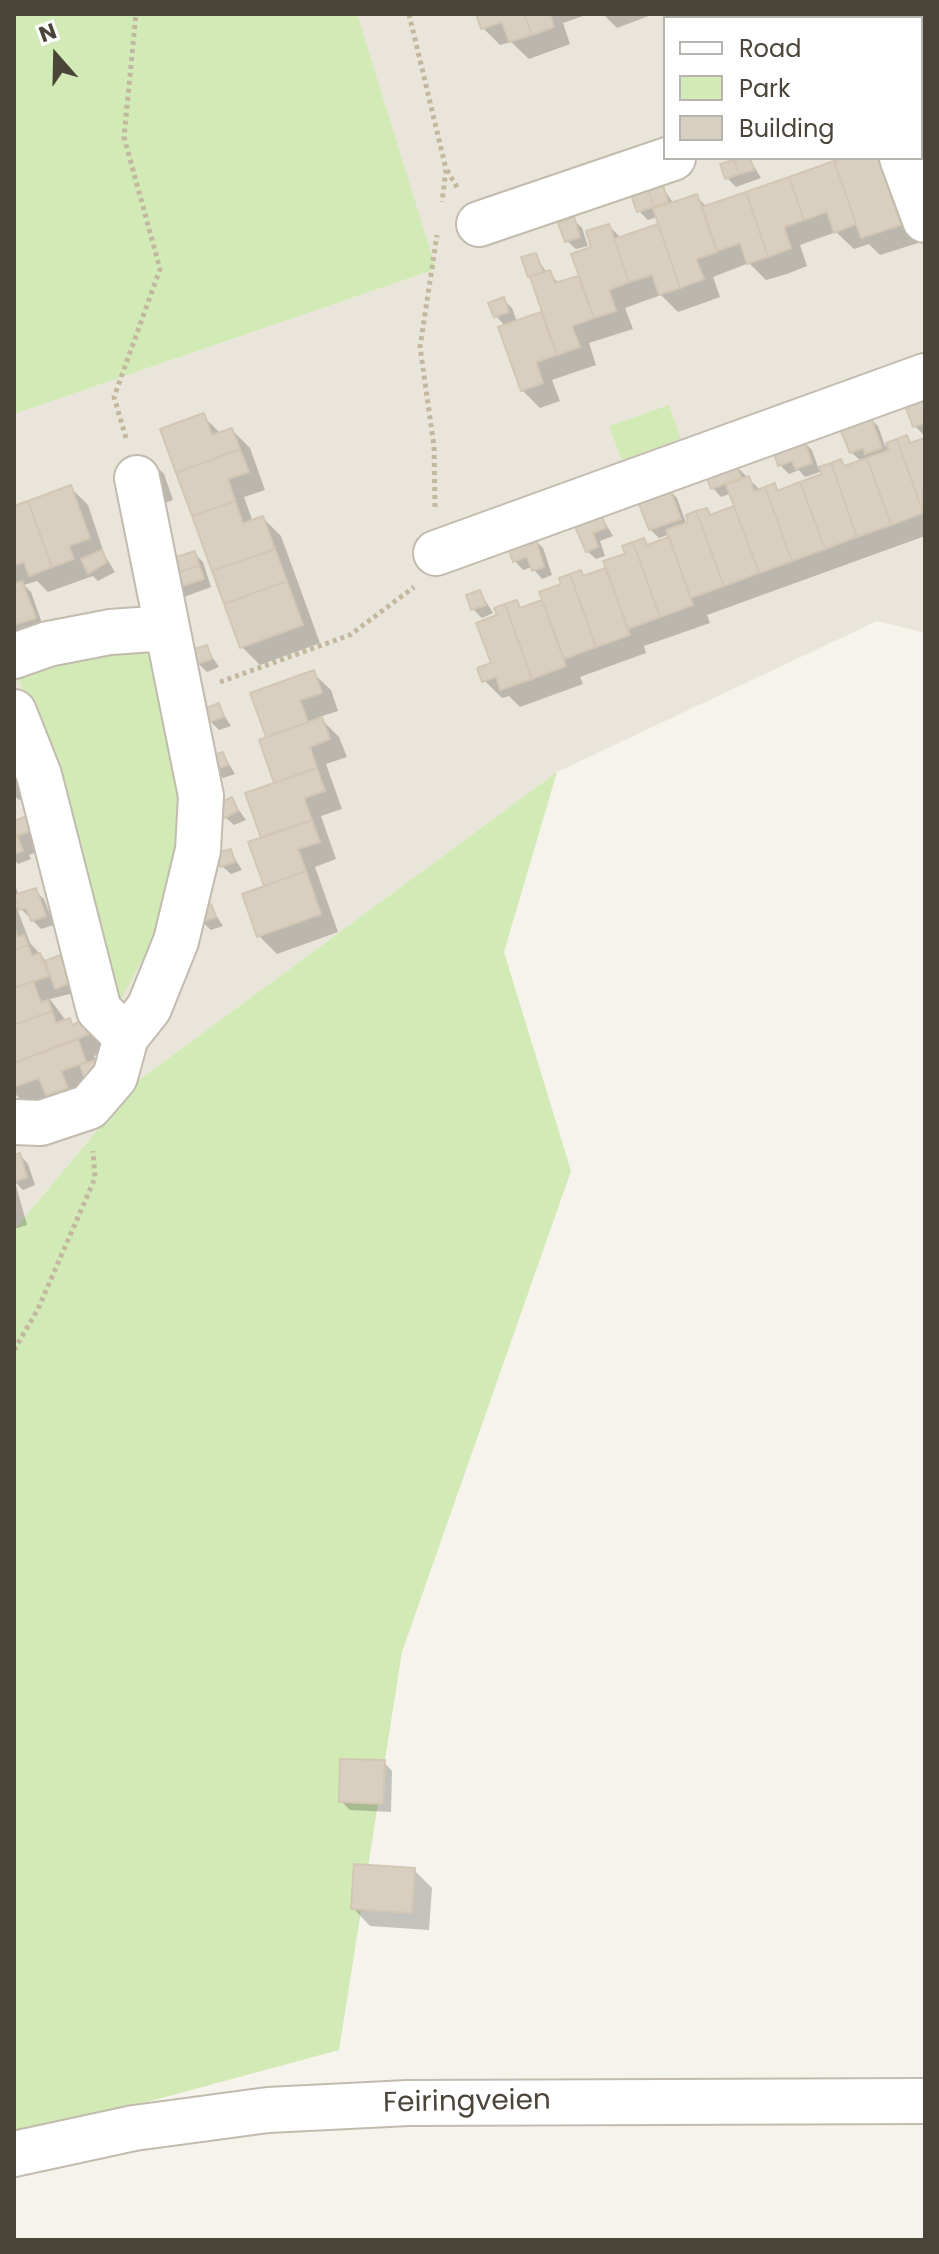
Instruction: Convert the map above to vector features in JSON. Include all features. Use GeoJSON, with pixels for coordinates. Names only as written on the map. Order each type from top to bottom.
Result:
{"type":"FeatureCollection","features":[{"type":"Feature","properties":{"kind":"street"},"geometry":{"type":"LineString","coordinates":[[452,222],[666,160]]}},
{"type":"Feature","properties":{"kind":"street"},"geometry":{"type":"LineString","coordinates":[[903,160],[925,220]]}},
{"type":"Feature","properties":{"kind":"street"},"geometry":{"type":"LineString","coordinates":[[436,553],[925,376]]}},
{"type":"Feature","properties":{"kind":"street"},"geometry":{"type":"LineString","coordinates":[[14,1122],[41,1123],[89,1107],[115,1077],[126,1037],[149,1008],[176,941],[198,850],[201,796],[137,478]]}},
{"type":"Feature","properties":{"kind":"street"},"geometry":{"type":"LineString","coordinates":[[14,656],[48,644],[110,632],[167,628]]}},
{"type":"Feature","properties":{"kind":"street"},"geometry":{"type":"LineString","coordinates":[[14,712],[39,775],[99,1010],[126,1037]]}},
{"type":"Feature","properties":{"kind":"street","name":"Feiringveien"},"geometry":{"type":"LineString","coordinates":[[14,2154],[134,2128],[268,2110],[408,2103],[925,2101]]}},
{"type":"Feature","properties":{"kind":"path"},"geometry":{"type":"LineString","coordinates":[[136,14],[124,137],[160,269],[114,397],[137,478]]}},
{"type":"Feature","properties":{"kind":"path"},"geometry":{"type":"LineString","coordinates":[[181,696],[350,635],[435,571],[434,446],[420,347],[452,222],[446,169],[409,14]]}},
{"type":"Feature","properties":{"kind":"path"},"geometry":{"type":"LineString","coordinates":[[14,1350],[38,1309],[95,1178],[89,1107]]}},
{"type":"Feature","properties":{"kind":"shaded area"},"geometry":{"type":"Polygon","coordinates":[[[353,14],[925,14],[925,633],[877,621],[557,772],[139,1080],[14,1230],[14,414],[436,269],[353,14]]]}},
{"type":"Feature","properties":{"kind":"green space"},"geometry":{"type":"Polygon","coordinates":[[[14,14],[357,14],[436,269],[14,414],[14,14]]]}},
{"type":"Feature","properties":{"kind":"green space"},"geometry":{"type":"Polygon","coordinates":[[[669,405],[681,439],[622,460],[609,426],[669,405]]]}},
{"type":"Feature","properties":{"kind":"green space"},"geometry":{"type":"Polygon","coordinates":[[[159,641],[187,794],[160,928],[118,1004],[16,668],[159,641]]]}},
{"type":"Feature","properties":{"kind":"green space"},"geometry":{"type":"Polygon","coordinates":[[[557,772],[504,952],[571,1171],[402,1652],[339,2050],[14,2138],[14,1230],[139,1080],[557,772]]]}},
{"type":"Feature","properties":{"kind":"building"},"geometry":{"type":"Polygon","coordinates":[[[476,14],[524,14],[532,35],[509,42],[502,22],[481,29],[476,14]]]}},
{"type":"Feature","properties":{"kind":"building"},"geometry":{"type":"Polygon","coordinates":[[[524,14],[550,14],[554,27],[532,35],[524,14]]]}},
{"type":"Feature","properties":{"kind":"building"},"geometry":{"type":"Polygon","coordinates":[[[734,160],[751,160],[754,170],[739,174],[734,160]]]}},
{"type":"Feature","properties":{"kind":"building"},"geometry":{"type":"Polygon","coordinates":[[[734,160],[739,174],[725,179],[720,164],[734,160]]]}},
{"type":"Feature","properties":{"kind":"building"},"geometry":{"type":"Polygon","coordinates":[[[879,160],[901,225],[861,238],[834,161],[879,160]]]}},
{"type":"Feature","properties":{"kind":"building"},"geometry":{"type":"Polygon","coordinates":[[[834,161],[856,224],[834,233],[827,212],[804,220],[789,177],[834,161]]]}},
{"type":"Feature","properties":{"kind":"building"},"geometry":{"type":"Polygon","coordinates":[[[789,177],[804,220],[784,227],[791,248],[768,257],[746,192],[789,177]]]}},
{"type":"Feature","properties":{"kind":"building"},"geometry":{"type":"Polygon","coordinates":[[[663,185],[668,202],[654,207],[648,189],[663,185]]]}},
{"type":"Feature","properties":{"kind":"building"},"geometry":{"type":"Polygon","coordinates":[[[648,189],[654,207],[637,212],[631,195],[648,189]]]}},
{"type":"Feature","properties":{"kind":"building"},"geometry":{"type":"Polygon","coordinates":[[[746,192],[768,257],[747,264],[740,243],[717,251],[702,207],[746,192]]]}},
{"type":"Feature","properties":{"kind":"building"},"geometry":{"type":"Polygon","coordinates":[[[697,194],[717,252],[696,259],[704,279],[680,288],[653,209],[697,194]]]}},
{"type":"Feature","properties":{"kind":"building"},"geometry":{"type":"Polygon","coordinates":[[[574,217],[580,237],[565,242],[558,223],[574,217]]]}},
{"type":"Feature","properties":{"kind":"building"},"geometry":{"type":"Polygon","coordinates":[[[609,224],[629,282],[609,290],[616,311],[594,318],[571,254],[591,247],[586,231],[609,224]]]}},
{"type":"Feature","properties":{"kind":"building"},"geometry":{"type":"Polygon","coordinates":[[[658,224],[680,288],[659,295],[652,275],[629,282],[614,239],[658,224]]]}},
{"type":"Feature","properties":{"kind":"building"},"geometry":{"type":"Polygon","coordinates":[[[536,253],[543,272],[528,277],[521,257],[536,253]]]}},
{"type":"Feature","properties":{"kind":"building"},"geometry":{"type":"Polygon","coordinates":[[[550,270],[555,283],[578,276],[594,318],[572,326],[580,347],[557,355],[530,277],[550,270]]]}},
{"type":"Feature","properties":{"kind":"building"},"geometry":{"type":"Polygon","coordinates":[[[504,297],[509,312],[494,317],[488,303],[504,297]]]}},
{"type":"Feature","properties":{"kind":"building"},"geometry":{"type":"Polygon","coordinates":[[[541,312],[557,355],[536,362],[543,383],[521,391],[498,327],[541,312]]]}},
{"type":"Feature","properties":{"kind":"building"},"geometry":{"type":"Polygon","coordinates":[[[925,389],[925,423],[913,427],[902,397],[925,389]]]}},
{"type":"Feature","properties":{"kind":"building"},"geometry":{"type":"Polygon","coordinates":[[[204,413],[212,435],[232,428],[240,449],[176,473],[160,429],[204,413]]]}},
{"type":"Feature","properties":{"kind":"building"},"geometry":{"type":"Polygon","coordinates":[[[870,415],[882,448],[865,454],[863,448],[850,453],[839,426],[870,415]]]}},
{"type":"Feature","properties":{"kind":"building"},"geometry":{"type":"Polygon","coordinates":[[[907,435],[910,443],[925,438],[923,513],[897,439],[907,435]]]}},
{"type":"Feature","properties":{"kind":"building"},"geometry":{"type":"Polygon","coordinates":[[[804,439],[812,463],[795,469],[792,461],[778,466],[773,450],[804,439]]]}},
{"type":"Feature","properties":{"kind":"building"},"geometry":{"type":"Polygon","coordinates":[[[897,439],[923,513],[891,525],[867,458],[889,450],[886,443],[897,439]]]}},
{"type":"Feature","properties":{"kind":"building"},"geometry":{"type":"Polygon","coordinates":[[[240,449],[249,472],[228,479],[235,501],[192,516],[176,473],[240,449]]]}},
{"type":"Feature","properties":{"kind":"building"},"geometry":{"type":"Polygon","coordinates":[[[867,458],[891,525],[857,537],[831,463],[841,459],[844,466],[867,458]]]}},
{"type":"Feature","properties":{"kind":"building"},"geometry":{"type":"Polygon","coordinates":[[[735,462],[741,478],[711,489],[705,473],[735,462]]]}},
{"type":"Feature","properties":{"kind":"building"},"geometry":{"type":"Polygon","coordinates":[[[831,463],[857,537],[825,549],[800,482],[822,474],[819,467],[831,463]]]}},
{"type":"Feature","properties":{"kind":"building"},"geometry":{"type":"Polygon","coordinates":[[[749,476],[754,491],[765,487],[792,561],[759,573],[726,485],[749,476]]]}},
{"type":"Feature","properties":{"kind":"building"},"geometry":{"type":"Polygon","coordinates":[[[800,482],[825,549],[792,561],[765,487],[775,483],[777,491],[800,482]]]}},
{"type":"Feature","properties":{"kind":"building"},"geometry":{"type":"Polygon","coordinates":[[[71,485],[90,538],[69,546],[74,559],[52,567],[28,501],[71,485]]]}},
{"type":"Feature","properties":{"kind":"building"},"geometry":{"type":"Polygon","coordinates":[[[669,487],[681,519],[649,530],[637,499],[669,487]]]}},
{"type":"Feature","properties":{"kind":"building"},"geometry":{"type":"Polygon","coordinates":[[[28,501],[52,567],[29,576],[24,562],[14,565],[14,506],[28,501]]]}},
{"type":"Feature","properties":{"kind":"building"},"geometry":{"type":"Polygon","coordinates":[[[235,501],[243,523],[263,516],[275,549],[212,571],[192,516],[235,501]]]}},
{"type":"Feature","properties":{"kind":"building"},"geometry":{"type":"Polygon","coordinates":[[[734,506],[759,573],[724,586],[696,511],[707,508],[710,515],[734,506]]]}},
{"type":"Feature","properties":{"kind":"building"},"geometry":{"type":"Polygon","coordinates":[[[696,511],[724,586],[691,598],[666,530],[688,522],[686,515],[696,511]]]}},
{"type":"Feature","properties":{"kind":"building"},"geometry":{"type":"Polygon","coordinates":[[[601,514],[606,528],[593,533],[598,547],[586,552],[574,524],[601,514]]]}},
{"type":"Feature","properties":{"kind":"building"},"geometry":{"type":"Polygon","coordinates":[[[535,537],[544,567],[532,571],[527,557],[513,562],[508,547],[535,537]]]}},
{"type":"Feature","properties":{"kind":"building"},"geometry":{"type":"Polygon","coordinates":[[[669,537],[693,605],[660,617],[633,542],[644,538],[647,545],[669,537]]]}},
{"type":"Feature","properties":{"kind":"building"},"geometry":{"type":"Polygon","coordinates":[[[633,542],[660,617],[628,629],[603,561],[625,554],[622,546],[633,542]]]}},
{"type":"Feature","properties":{"kind":"building"},"geometry":{"type":"Polygon","coordinates":[[[275,549],[287,581],[224,604],[212,571],[275,549]]]}},
{"type":"Feature","properties":{"kind":"building"},"geometry":{"type":"Polygon","coordinates":[[[102,550],[107,562],[88,574],[81,559],[102,550]]]}},
{"type":"Feature","properties":{"kind":"building"},"geometry":{"type":"Polygon","coordinates":[[[195,551],[199,565],[169,576],[164,561],[195,551]]]}},
{"type":"Feature","properties":{"kind":"building"},"geometry":{"type":"Polygon","coordinates":[[[199,565],[204,579],[173,589],[169,576],[199,565]]]}},
{"type":"Feature","properties":{"kind":"building"},"geometry":{"type":"Polygon","coordinates":[[[606,568],[630,635],[596,647],[570,574],[581,570],[583,576],[606,568]]]}},
{"type":"Feature","properties":{"kind":"building"},"geometry":{"type":"Polygon","coordinates":[[[570,574],[596,647],[564,659],[539,592],[561,584],[559,578],[570,574]]]}},
{"type":"Feature","properties":{"kind":"building"},"geometry":{"type":"Polygon","coordinates":[[[22,581],[36,618],[14,625],[14,584],[22,581]]]}},
{"type":"Feature","properties":{"kind":"building"},"geometry":{"type":"Polygon","coordinates":[[[287,581],[303,625],[240,648],[224,604],[287,581]]]}},
{"type":"Feature","properties":{"kind":"building"},"geometry":{"type":"Polygon","coordinates":[[[480,590],[486,605],[471,610],[466,595],[480,590]]]}},
{"type":"Feature","properties":{"kind":"building"},"geometry":{"type":"Polygon","coordinates":[[[517,600],[520,608],[542,600],[566,666],[532,679],[505,604],[517,600]]]}},
{"type":"Feature","properties":{"kind":"building"},"geometry":{"type":"Polygon","coordinates":[[[505,604],[532,679],[500,690],[496,677],[482,682],[477,668],[491,663],[476,623],[497,615],[494,608],[505,604]]]}},
{"type":"Feature","properties":{"kind":"building"},"geometry":{"type":"Polygon","coordinates":[[[207,645],[212,659],[197,664],[192,650],[207,645]]]}},
{"type":"Feature","properties":{"kind":"building"},"geometry":{"type":"Polygon","coordinates":[[[314,670],[322,693],[300,700],[308,722],[266,737],[250,693],[314,670]]]}},
{"type":"Feature","properties":{"kind":"building"},"geometry":{"type":"Polygon","coordinates":[[[219,703],[224,717],[209,722],[204,709],[219,703]]]}},
{"type":"Feature","properties":{"kind":"building"},"geometry":{"type":"Polygon","coordinates":[[[322,717],[330,739],[310,747],[317,768],[274,783],[259,740],[322,717]]]}},
{"type":"Feature","properties":{"kind":"building"},"geometry":{"type":"Polygon","coordinates":[[[223,752],[228,765],[213,770],[208,757],[223,752]]]}},
{"type":"Feature","properties":{"kind":"building"},"geometry":{"type":"Polygon","coordinates":[[[317,768],[325,791],[304,798],[312,820],[261,838],[245,793],[317,768]]]}},
{"type":"Feature","properties":{"kind":"building"},"geometry":{"type":"Polygon","coordinates":[[[232,797],[238,811],[224,818],[217,804],[232,797]]]}},
{"type":"Feature","properties":{"kind":"building"},"geometry":{"type":"Polygon","coordinates":[[[30,815],[35,829],[14,837],[14,821],[30,815]]]}},
{"type":"Feature","properties":{"kind":"building"},"geometry":{"type":"Polygon","coordinates":[[[312,820],[320,842],[298,849],[306,871],[264,886],[248,842],[312,820]]]}},
{"type":"Feature","properties":{"kind":"building"},"geometry":{"type":"Polygon","coordinates":[[[18,837],[23,851],[14,854],[14,838],[18,837]]]}},
{"type":"Feature","properties":{"kind":"building"},"geometry":{"type":"Polygon","coordinates":[[[231,849],[235,862],[220,867],[216,853],[231,849]]]}},
{"type":"Feature","properties":{"kind":"building"},"geometry":{"type":"Polygon","coordinates":[[[306,871],[321,914],[257,937],[242,894],[306,871]]]}},
{"type":"Feature","properties":{"kind":"building"},"geometry":{"type":"Polygon","coordinates":[[[36,888],[46,916],[31,921],[26,908],[19,910],[14,895],[36,888]]]}},
{"type":"Feature","properties":{"kind":"building"},"geometry":{"type":"Polygon","coordinates":[[[211,904],[216,917],[200,923],[195,909],[211,904]]]}},
{"type":"Feature","properties":{"kind":"building"},"geometry":{"type":"Polygon","coordinates":[[[14,927],[18,937],[24,935],[28,945],[14,950],[14,927]]]}},
{"type":"Feature","properties":{"kind":"building"},"geometry":{"type":"Polygon","coordinates":[[[28,945],[32,956],[40,953],[49,976],[14,988],[14,950],[28,945]]]}},
{"type":"Feature","properties":{"kind":"building"},"geometry":{"type":"Polygon","coordinates":[[[60,955],[70,983],[55,989],[45,961],[60,955]]]}},
{"type":"Feature","properties":{"kind":"building"},"geometry":{"type":"Polygon","coordinates":[[[33,981],[41,1003],[48,1000],[52,1011],[14,1025],[14,988],[33,981]]]}},
{"type":"Feature","properties":{"kind":"building"},"geometry":{"type":"Polygon","coordinates":[[[52,1011],[56,1023],[70,1018],[72,1025],[84,1020],[89,1034],[14,1063],[14,1025],[52,1011]]]}},
{"type":"Feature","properties":{"kind":"building"},"geometry":{"type":"Polygon","coordinates":[[[78,1039],[86,1062],[61,1071],[68,1088],[46,1096],[39,1078],[14,1087],[14,1063],[78,1039]]]}},
{"type":"Feature","properties":{"kind":"building"},"geometry":{"type":"Polygon","coordinates":[[[95,1060],[100,1073],[85,1079],[80,1065],[95,1060]]]}},
{"type":"Feature","properties":{"kind":"building"},"geometry":{"type":"Polygon","coordinates":[[[20,1153],[27,1177],[14,1182],[14,1155],[20,1153]]]}},
{"type":"Feature","properties":{"kind":"building"},"geometry":{"type":"Polygon","coordinates":[[[340,1759],[385,1760],[383,1804],[339,1802],[340,1759]]]}},
{"type":"Feature","properties":{"kind":"building"},"geometry":{"type":"Polygon","coordinates":[[[354,1864],[415,1868],[412,1913],[351,1909],[354,1864]]]}}]}
